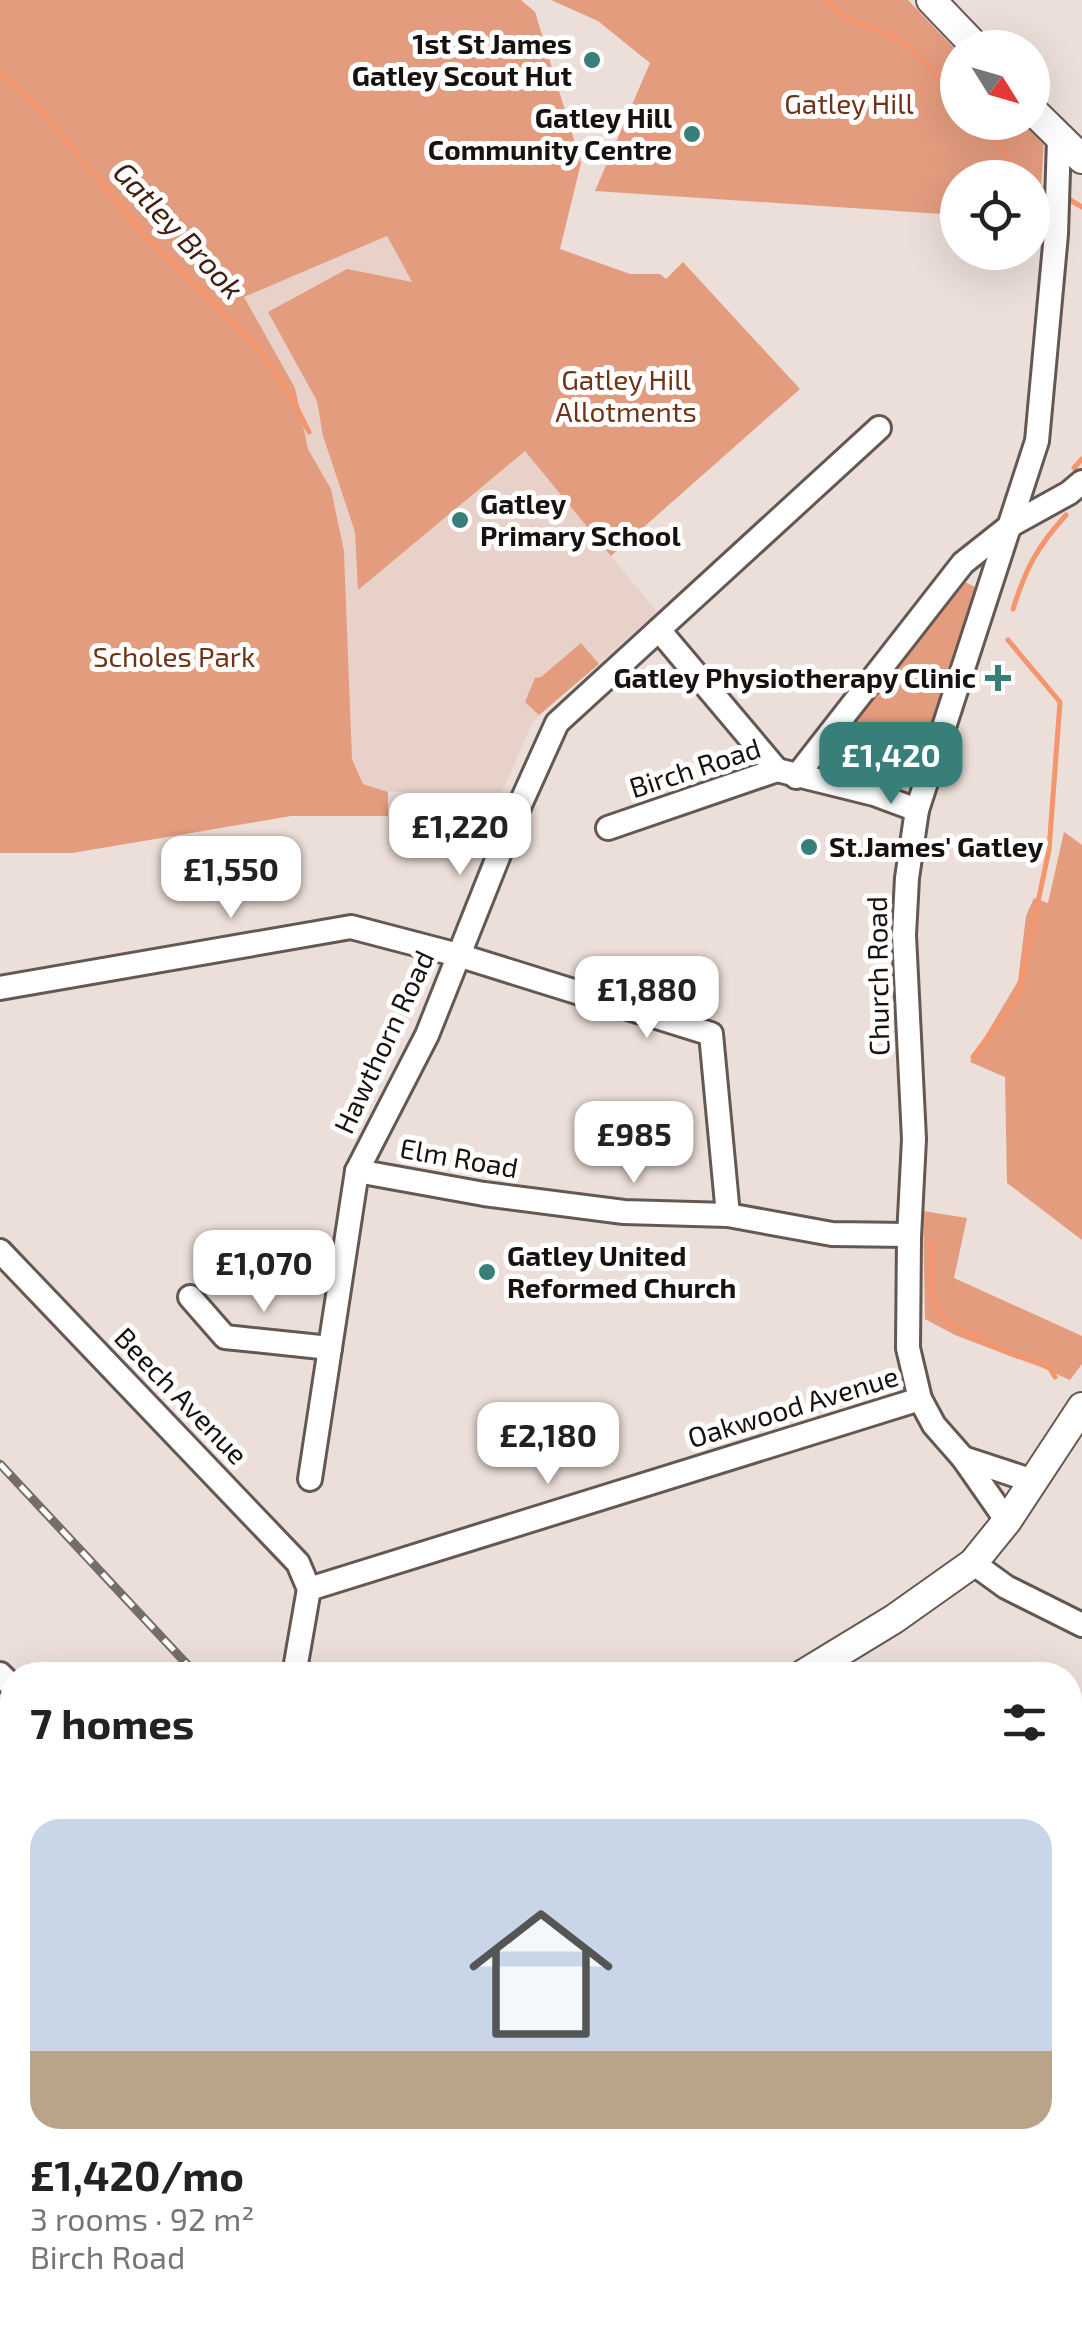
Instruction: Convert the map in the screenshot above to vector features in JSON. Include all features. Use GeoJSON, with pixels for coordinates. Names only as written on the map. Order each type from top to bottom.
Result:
{"type":"FeatureCollection","features":[{"type":"Feature","properties":{"kind":"main road"},"geometry":{"type":"LineString","coordinates":[[931,0],[960,30]]}},
{"type":"Feature","properties":{"kind":"main road"},"geometry":{"type":"LineString","coordinates":[[1050,129],[1082,160]]}},
{"type":"Feature","properties":{"kind":"main road"},"geometry":{"type":"LineString","coordinates":[[823,1662],[974,1564],[1082,1407]]}},
{"type":"Feature","properties":{"kind":"street","name":"Church Road"},"geometry":{"type":"LineString","coordinates":[[1006,1521],[963,1458],[934,1425],[920,1400],[908,1348],[914,1139],[904,935],[917,810],[1038,441],[1056,234],[1058,138]]}},
{"type":"Feature","properties":{"kind":"street","name":"Hawthorn Road"},"geometry":{"type":"LineString","coordinates":[[310,1478],[357,1171],[426,1035],[510,827],[558,723],[879,428]]}},
{"type":"Feature","properties":{"kind":"street"},"geometry":{"type":"LineString","coordinates":[[660,630],[786,773],[963,563],[1010,524],[1082,482]]}},
{"type":"Feature","properties":{"kind":"street","name":"Birch Road"},"geometry":{"type":"LineString","coordinates":[[608,828],[786,773],[874,794],[917,810]]}},
{"type":"Feature","properties":{"kind":"street"},"geometry":{"type":"LineString","coordinates":[[0,988],[351,927],[458,955],[711,1034],[728,1215]]}},
{"type":"Feature","properties":{"kind":"street","name":"Elm Road"},"geometry":{"type":"LineString","coordinates":[[357,1171],[484,1194],[624,1212],[728,1215],[832,1234],[909,1234]]}},
{"type":"Feature","properties":{"kind":"street","name":"Beech Avenue"},"geometry":{"type":"LineString","coordinates":[[0,1251],[298,1563],[309,1589]]}},
{"type":"Feature","properties":{"kind":"street"},"geometry":{"type":"LineString","coordinates":[[190,1296],[225,1337],[330,1348]]}},
{"type":"Feature","properties":{"kind":"street","name":"Oakwood Avenue"},"geometry":{"type":"LineString","coordinates":[[309,1589],[920,1400]]}},
{"type":"Feature","properties":{"kind":"street"},"geometry":{"type":"LineString","coordinates":[[963,1458],[1033,1481]]}},
{"type":"Feature","properties":{"kind":"street"},"geometry":{"type":"LineString","coordinates":[[974,1564],[1006,1588],[1082,1624]]}},
{"type":"Feature","properties":{"kind":"street"},"geometry":{"type":"LineString","coordinates":[[296,1662],[309,1589]]}},
{"type":"Feature","properties":{"kind":"shaded area","name":"Gatley Primary School"},"geometry":{"type":"Polygon","coordinates":[[[387,236],[458,369],[657,612],[533,721],[502,792],[388,792],[363,784],[352,759],[344,551],[331,489],[308,449],[295,388],[243,297],[387,236]]]}},
{"type":"Feature","properties":{"kind":"green space","name":"Scholes Park"},"geometry":{"type":"Polygon","coordinates":[[[0,0],[521,0],[535,12],[581,163],[560,249],[630,274],[660,274],[666,279],[683,262],[800,389],[611,556],[525,451],[358,590],[355,532],[323,436],[317,401],[268,312],[347,269],[412,282],[387,236],[244,297],[295,388],[308,449],[331,489],[344,551],[352,759],[363,784],[388,792],[388,816],[291,816],[72,853],[0,853],[0,0]]]}},
{"type":"Feature","properties":{"kind":"green space","name":"Gatley Hill"},"geometry":{"type":"Polygon","coordinates":[[[551,0],[908,0],[940,33],[940,140],[1044,140],[1043,160],[940,160],[940,214],[595,191],[650,63],[598,21],[551,0]]]}},
{"type":"Feature","properties":{"kind":"green space"},"geometry":{"type":"Polygon","coordinates":[[[965,582],[977,588],[913,777],[905,785],[896,786],[815,766],[965,582]]]}},
{"type":"Feature","properties":{"kind":"green space"},"geometry":{"type":"Polygon","coordinates":[[[581,643],[599,664],[539,715],[525,702],[535,678],[581,643]]]}},
{"type":"Feature","properties":{"kind":"green space"},"geometry":{"type":"Polygon","coordinates":[[[1064,832],[1082,845],[1082,1240],[1007,1183],[1005,1077],[970,1062],[1018,981],[1026,916],[1034,898],[1048,903],[1064,832]]]}},
{"type":"Feature","properties":{"kind":"green space"},"geometry":{"type":"Polygon","coordinates":[[[923,1211],[967,1218],[954,1278],[1082,1336],[1082,1364],[1070,1380],[955,1335],[925,1319],[923,1211]]]}},
{"type":"Feature","properties":{"kind":"waterway","name":"Gatley Brook"},"geometry":{"type":"LineString","coordinates":[[828,0],[844,16],[902,42],[940,79]]}},
{"type":"Feature","properties":{"kind":"waterway","name":"Gatley Brook"},"geometry":{"type":"LineString","coordinates":[[0,72],[44,114],[146,237],[258,348],[292,398],[309,432]]}},
{"type":"Feature","properties":{"kind":"waterway","name":"Gatley Brook"},"geometry":{"type":"LineString","coordinates":[[994,140],[1011,160]]}},
{"type":"Feature","properties":{"kind":"waterway","name":"Gatley Brook"},"geometry":{"type":"LineString","coordinates":[[1070,200],[1082,207]]}},
{"type":"Feature","properties":{"kind":"waterway","name":"Gatley Brook"},"geometry":{"type":"LineString","coordinates":[[1074,468],[1082,459]]}},
{"type":"Feature","properties":{"kind":"waterway","name":"Gatley Brook"},"geometry":{"type":"LineString","coordinates":[[1013,609],[1034,559],[1066,515]]}},
{"type":"Feature","properties":{"kind":"waterway","name":"Gatley Brook"},"geometry":{"type":"LineString","coordinates":[[973,1057],[1018,996],[1049,850],[1060,702],[1008,640]]}},
{"type":"Feature","properties":{"kind":"waterway","name":"Gatley Brook"},"geometry":{"type":"LineString","coordinates":[[932,1244],[932,1294],[939,1312],[966,1333],[1049,1367],[1055,1377]]}},
{"type":"Feature","properties":{"kind":"railway"},"geometry":{"type":"LineString","coordinates":[[0,1464],[185,1662]]}},
{"type":"Feature","properties":{"kind":"place","name":"1st St James Gatley Scout Hut"},"geometry":{"type":"Point","coordinates":[592,60]}},
{"type":"Feature","properties":{"kind":"place","name":"Gatley Hill Community Centre"},"geometry":{"type":"Point","coordinates":[692,134]}},
{"type":"Feature","properties":{"kind":"place","name":"Gatley Primary School"},"geometry":{"type":"Point","coordinates":[460,520]}},
{"type":"Feature","properties":{"kind":"place","name":"Gatley Physiotherapy Clinic"},"geometry":{"type":"Point","coordinates":[998,678]}},
{"type":"Feature","properties":{"kind":"place","name":"St.James' Gatley"},"geometry":{"type":"Point","coordinates":[809,847]}},
{"type":"Feature","properties":{"kind":"place","name":"Gatley United Reformed Church"},"geometry":{"type":"Point","coordinates":[487,1272]}},
{"type":"Feature","properties":{"kind":"park label","name":"Gatley Hill Allotments"},"geometry":{"type":"Point","coordinates":[626,396]}}]}
